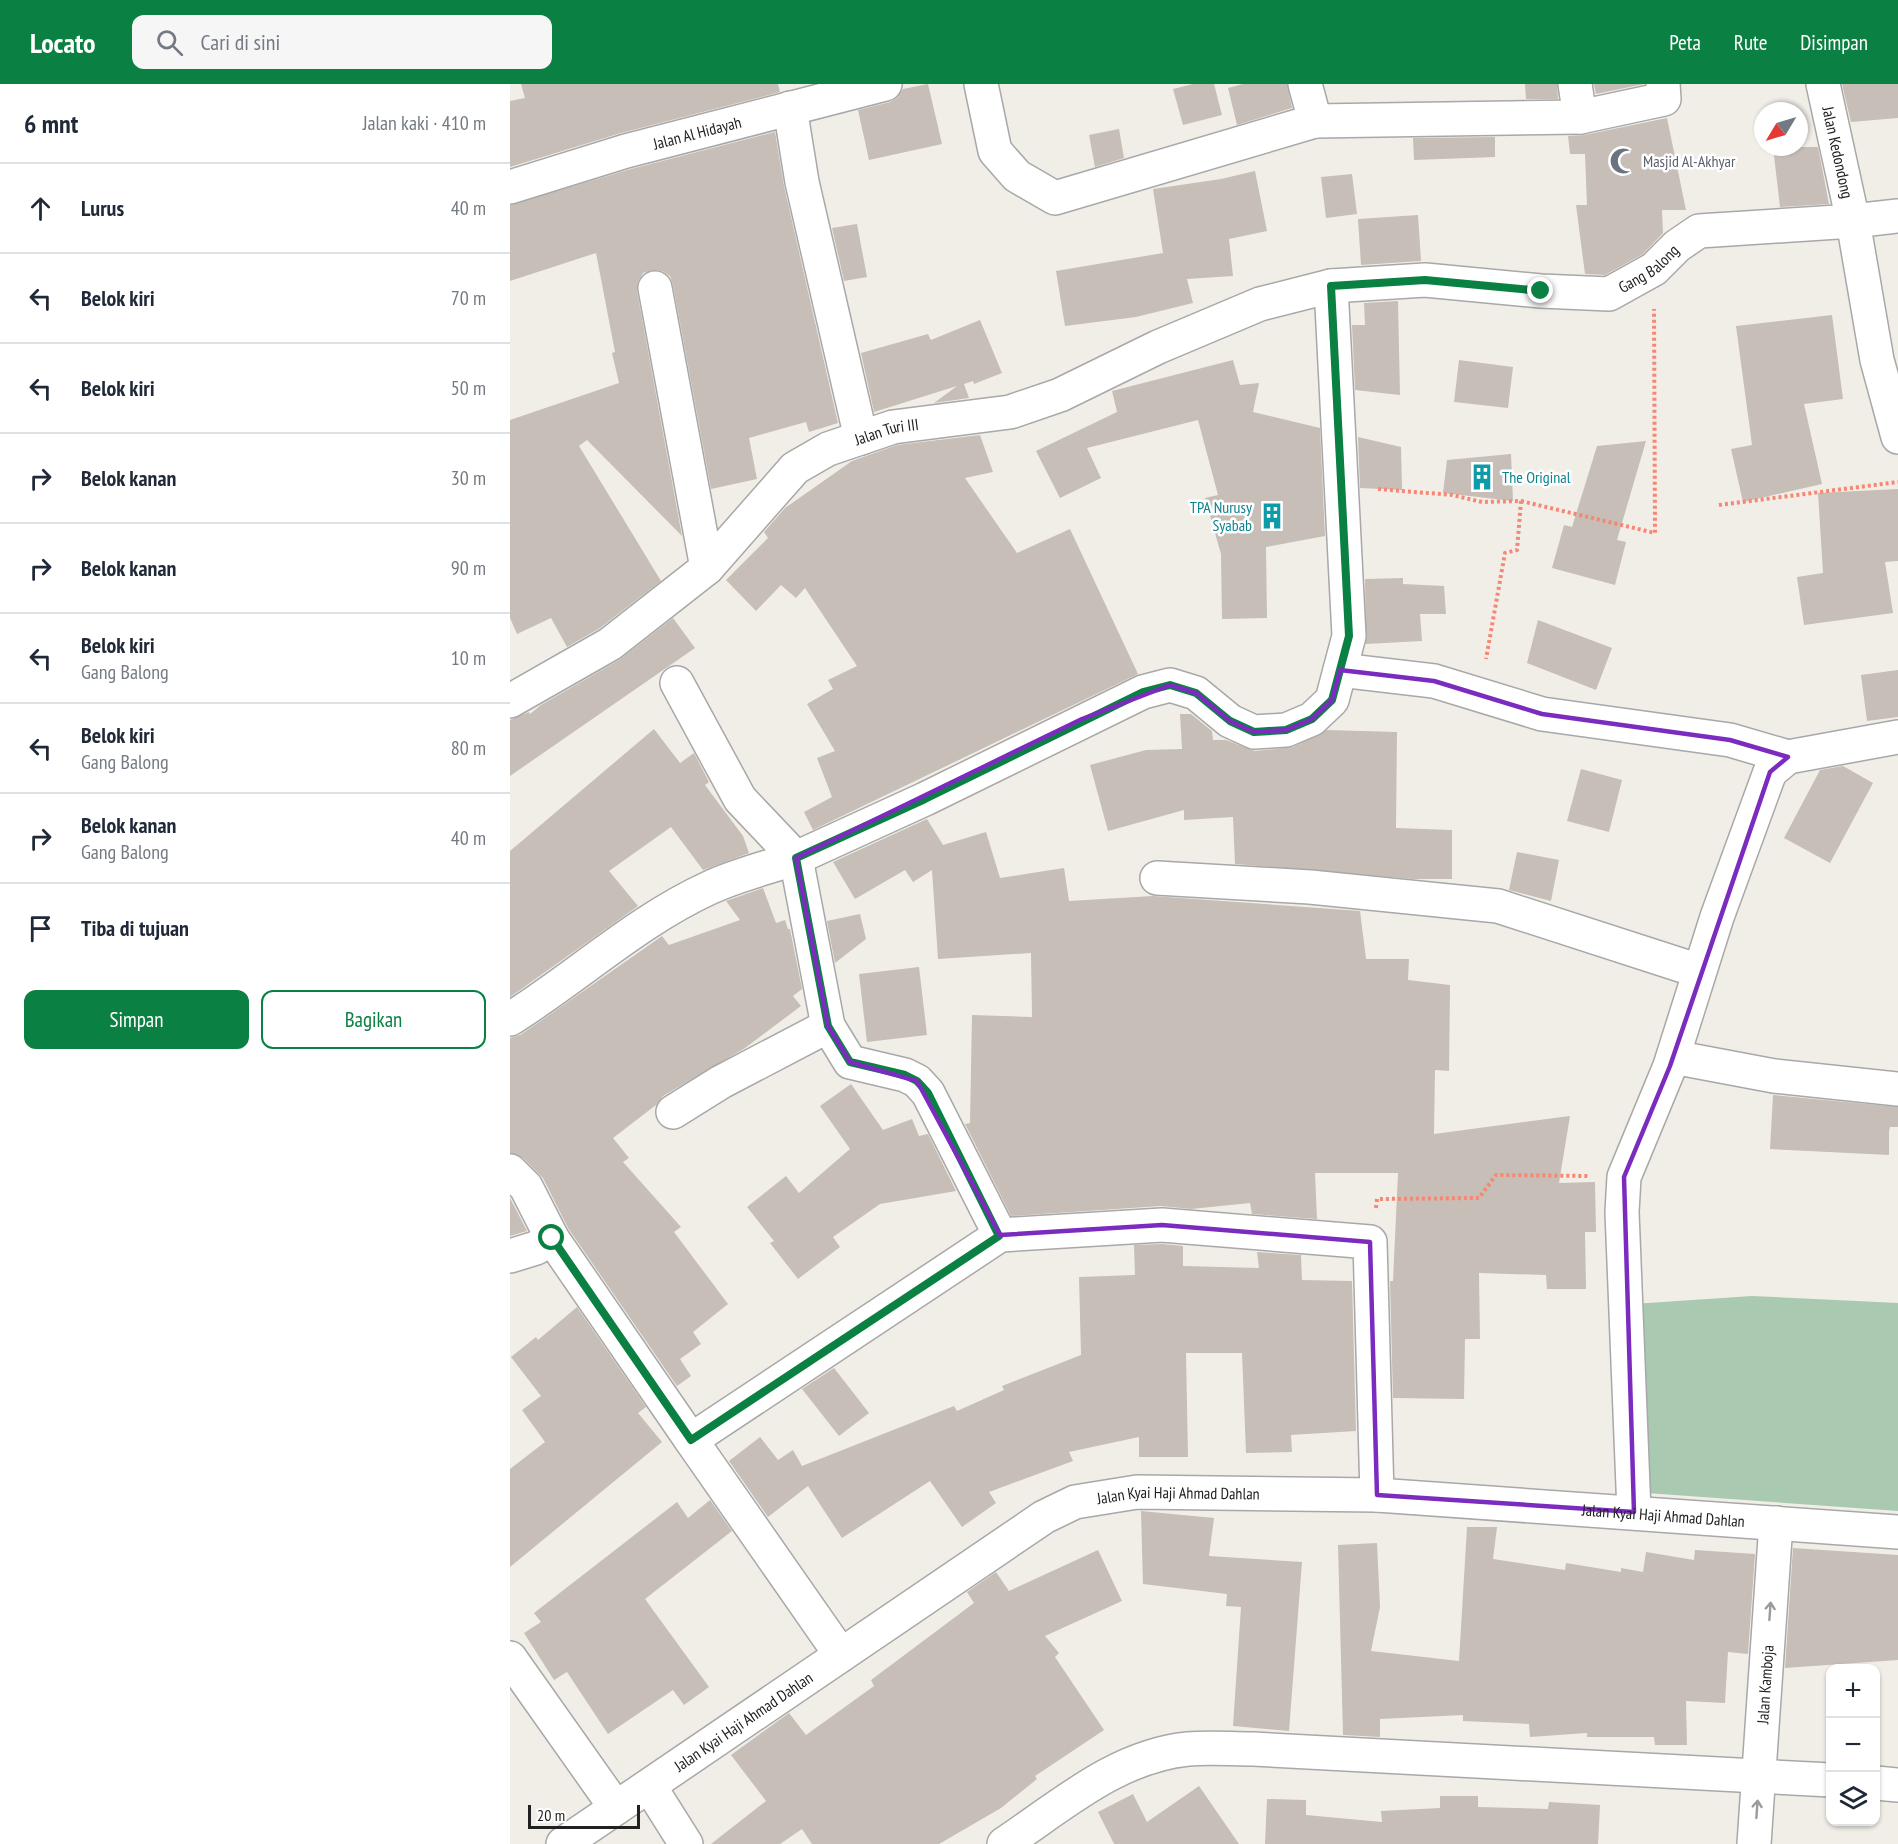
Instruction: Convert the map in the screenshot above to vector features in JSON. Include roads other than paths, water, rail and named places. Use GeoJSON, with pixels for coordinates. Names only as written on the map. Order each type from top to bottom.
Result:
{"type":"FeatureCollection","features":[{"type":"Feature","properties":{"kind":"street","name":"Jalan Al Hidayah"},"geometry":{"type":"LineString","coordinates":[[510,187],[626,151],[885,84]]}},
{"type":"Feature","properties":{"kind":"street"},"geometry":{"type":"LineString","coordinates":[[981,84],[995,152],[1017,176],[1055,198],[1315,121],[1580,117],[1664,99],[1663,84]]}},
{"type":"Feature","properties":{"kind":"street"},"geometry":{"type":"LineString","coordinates":[[1305,84],[1315,121]]}},
{"type":"Feature","properties":{"kind":"street"},"geometry":{"type":"LineString","coordinates":[[1575,84],[1580,117]]}},
{"type":"Feature","properties":{"kind":"street","name":"Jalan Kedondong"},"geometry":{"type":"LineString","coordinates":[[1823,84],[1853,222],[1877,360],[1898,437]]}},
{"type":"Feature","properties":{"kind":"street"},"geometry":{"type":"LineString","coordinates":[[790,108],[802,182],[861,438]]}},
{"type":"Feature","properties":{"kind":"street"},"geometry":{"type":"LineString","coordinates":[[1853,222],[1898,216]]}},
{"type":"Feature","properties":{"kind":"street","name":"Gang Balong"},"geometry":{"type":"LineString","coordinates":[[1331,286],[1425,280],[1541,291],[1609,294],[1654,269],[1677,246],[1699,231],[1853,222]]}},
{"type":"Feature","properties":{"kind":"street"},"geometry":{"type":"LineString","coordinates":[[510,1019],[654,919],[710,888],[796,858],[925,799],[1143,692],[1170,685],[1196,693],[1230,721],[1254,732],[1286,730],[1312,719],[1332,700],[1349,636],[1331,286]]}},
{"type":"Feature","properties":{"kind":"street","name":"Jalan Turi III"},"geometry":{"type":"LineString","coordinates":[[510,701],[610,644],[707,568],[795,468],[828,449],[893,427],[1010,412],[1060,395],[1158,347],[1260,304],[1331,286]]}},
{"type":"Feature","properties":{"kind":"street"},"geometry":{"type":"LineString","coordinates":[[655,288],[707,568]]}},
{"type":"Feature","properties":{"kind":"street"},"geometry":{"type":"LineString","coordinates":[[1340,670],[1434,681],[1542,714],[1730,740],[1788,757],[1898,737]]}},
{"type":"Feature","properties":{"kind":"street"},"geometry":{"type":"LineString","coordinates":[[677,683],[740,799],[796,858],[828,1026],[850,1062],[905,1075],[917,1081],[928,1093],[999,1236]]}},
{"type":"Feature","properties":{"kind":"street"},"geometry":{"type":"LineString","coordinates":[[1634,1512],[1622,1212],[1624,1177],[1649,1121],[1699,971],[1770,772],[1788,757]]}},
{"type":"Feature","properties":{"kind":"street"},"geometry":{"type":"LineString","coordinates":[[1157,878],[1310,887],[1498,906],[1699,971]]}},
{"type":"Feature","properties":{"kind":"street"},"geometry":{"type":"LineString","coordinates":[[673,1112],[721,1082],[828,1026]]}},
{"type":"Feature","properties":{"kind":"street"},"geometry":{"type":"LineString","coordinates":[[1672,1057],[1774,1076],[1898,1089]]}},
{"type":"Feature","properties":{"kind":"street"},"geometry":{"type":"LineString","coordinates":[[510,1170],[526,1187],[552,1238],[841,1654]]}},
{"type":"Feature","properties":{"kind":"street"},"geometry":{"type":"LineString","coordinates":[[691,1440],[999,1236],[1162,1225],[1370,1242],[1377,1495]]}},
{"type":"Feature","properties":{"kind":"street"},"geometry":{"type":"LineString","coordinates":[[510,1256],[536,1248],[552,1238]]}},
{"type":"Feature","properties":{"kind":"street","name":"Jalan Kyai Haji Ahmad Dahlan"},"geometry":{"type":"LineString","coordinates":[[563,1844],[1044,1517],[1075,1502],[1137,1492],[1377,1495],[1898,1532]]}},
{"type":"Feature","properties":{"kind":"street","name":"Jalan Kamboja"},"geometry":{"type":"LineString","coordinates":[[1754,1844],[1776,1523]]}},
{"type":"Feature","properties":{"kind":"street"},"geometry":{"type":"LineString","coordinates":[[510,1658],[616,1808]]}},
{"type":"Feature","properties":{"kind":"street"},"geometry":{"type":"LineString","coordinates":[[1004,1844],[1109,1773],[1160,1754],[1189,1749],[1253,1749],[1759,1774],[1826,1780]]}},
{"type":"Feature","properties":{"kind":"street"},"geometry":{"type":"LineString","coordinates":[[1880,1783],[1898,1785]]}},
{"type":"Feature","properties":{"kind":"street"},"geometry":{"type":"LineString","coordinates":[[650,1787],[686,1844]]}},
{"type":"Feature","properties":{"kind":"place","name":"Masjid Al-Akhyar"},"geometry":{"type":"Point","coordinates":[1623,161]}},
{"type":"Feature","properties":{"kind":"place","name":"The Original"},"geometry":{"type":"Point","coordinates":[1482,477]}},
{"type":"Feature","properties":{"kind":"place","name":"TPA Nurusy Syabab"},"geometry":{"type":"Point","coordinates":[1272,516]}}]}
